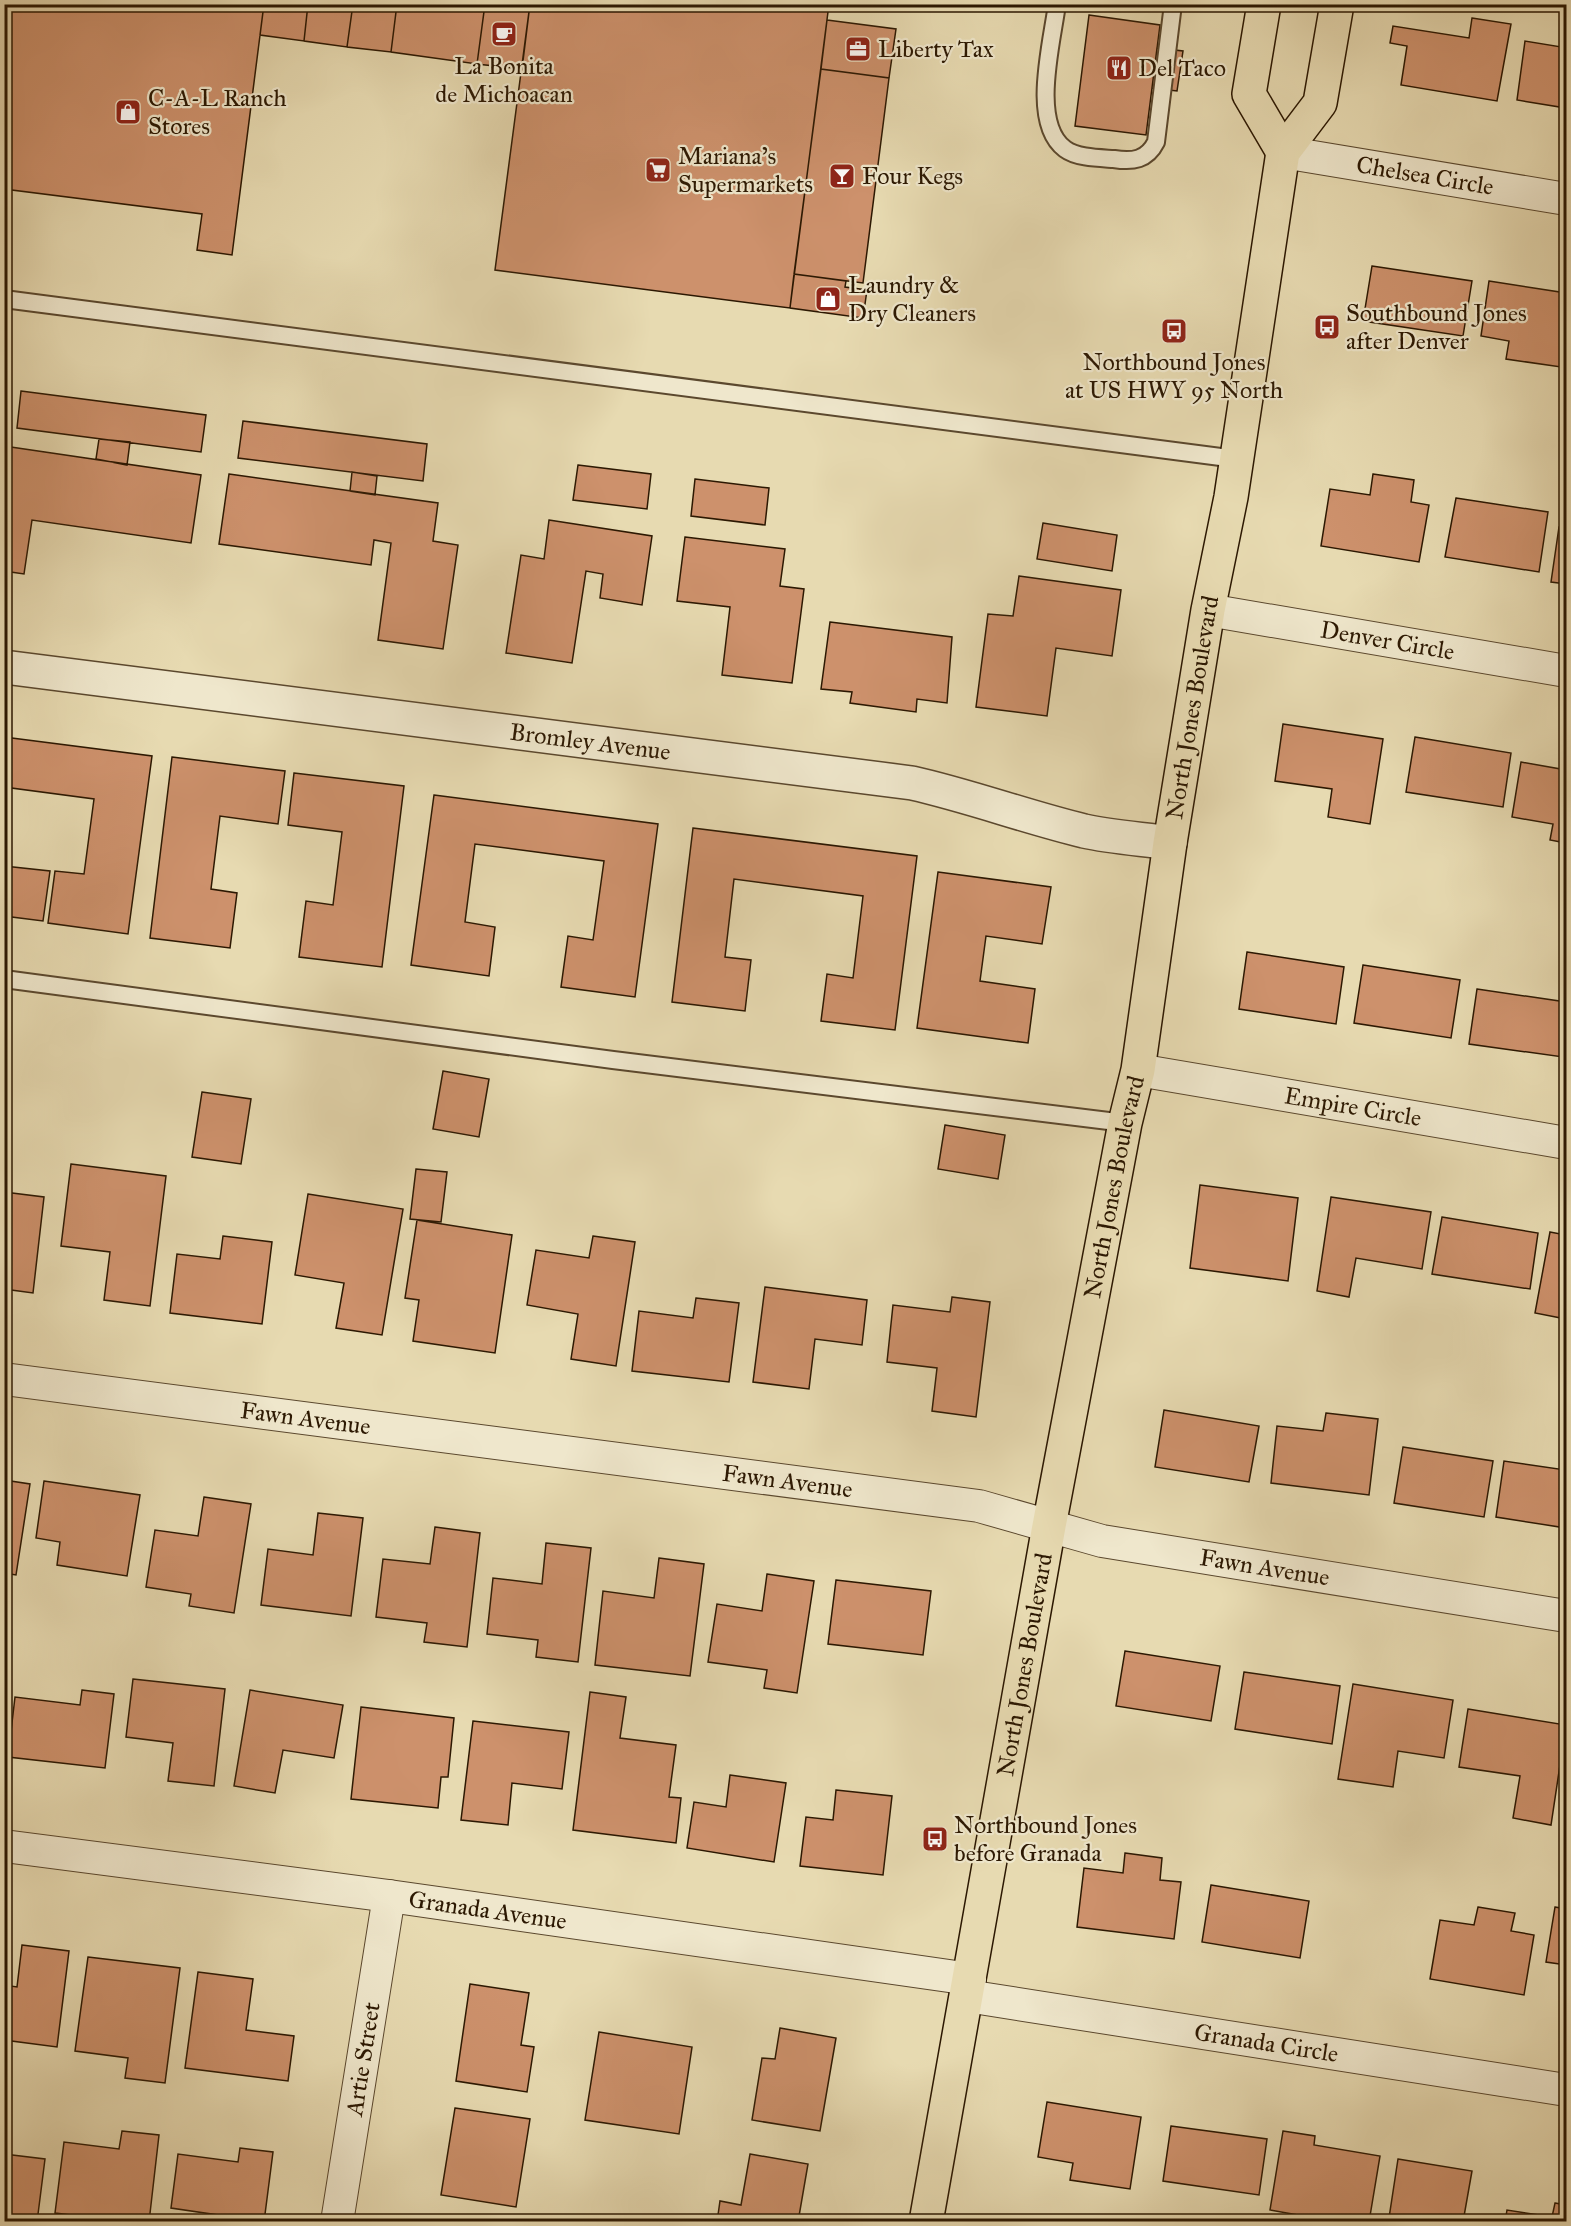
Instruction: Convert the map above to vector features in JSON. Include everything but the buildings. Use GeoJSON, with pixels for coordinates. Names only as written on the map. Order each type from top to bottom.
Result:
{"type":"FeatureCollection","features":[{"type":"Feature","properties":{"kind":"main road"},"geometry":{"type":"LineString","coordinates":[[1264,4],[1249,94],[1283,152]]}},
{"type":"Feature","properties":{"kind":"main road","name":"North Jones Boulevard"},"geometry":{"type":"LineString","coordinates":[[926,2222],[1049,1526],[1125,1123],[1138,1070],[1170,843],[1208,609],[1231,497],[1283,152],[1320,103],[1337,4]]}},
{"type":"Feature","properties":{"kind":"street","name":"Chelsea Circle"},"geometry":{"type":"LineString","coordinates":[[1283,152],[1566,199]]}},
{"type":"Feature","properties":{"kind":"street","name":"Denver Circle"},"geometry":{"type":"LineString","coordinates":[[1208,609],[1566,671]]}},
{"type":"Feature","properties":{"kind":"street","name":"Bromley Avenue"},"geometry":{"type":"LineString","coordinates":[[4,667],[912,783],[962,794],[1038,819],[1087,832],[1170,843]]}},
{"type":"Feature","properties":{"kind":"street","name":"Empire Circle"},"geometry":{"type":"LineString","coordinates":[[1138,1070],[1566,1143]]}},
{"type":"Feature","properties":{"kind":"street","name":"Fawn Avenue"},"geometry":{"type":"LineString","coordinates":[[4,1379],[979,1506],[1102,1541],[1566,1616]]}},
{"type":"Feature","properties":{"kind":"street","name":"Granada Avenue"},"geometry":{"type":"LineString","coordinates":[[4,1846],[389,1896],[969,1987]]}},
{"type":"Feature","properties":{"kind":"street","name":"Artie Street"},"geometry":{"type":"LineString","coordinates":[[337,2222],[389,1896]]}},
{"type":"Feature","properties":{"kind":"street","name":"Granada Circle"},"geometry":{"type":"LineString","coordinates":[[969,1987],[1566,2090]]}},
{"type":"Feature","properties":{"kind":"lane"},"geometry":{"type":"LineString","coordinates":[[1057,4],[1046,104],[1047,123],[1053,137],[1066,150],[1081,155],[1126,161],[1139,159],[1150,153],[1156,142],[1173,4]]}},
{"type":"Feature","properties":{"kind":"lane"},"geometry":{"type":"LineString","coordinates":[[4,299],[1236,459]]}},
{"type":"Feature","properties":{"kind":"lane"},"geometry":{"type":"LineString","coordinates":[[4,979],[602,1059],[1125,1123]]}},
{"type":"Feature","properties":{"kind":"place","name":"La Bonita de Michoacan"},"geometry":{"type":"Point","coordinates":[504,34]}},
{"type":"Feature","properties":{"kind":"place","name":"Liberty Tax"},"geometry":{"type":"Point","coordinates":[858,49]}},
{"type":"Feature","properties":{"kind":"place","name":"Del Taco"},"geometry":{"type":"Point","coordinates":[1119,68]}},
{"type":"Feature","properties":{"kind":"place","name":"C-A-L Ranch Stores"},"geometry":{"type":"Point","coordinates":[128,112]}},
{"type":"Feature","properties":{"kind":"place","name":"Mariana's Supermarkets"},"geometry":{"type":"Point","coordinates":[658,170]}},
{"type":"Feature","properties":{"kind":"place","name":"Four Kegs"},"geometry":{"type":"Point","coordinates":[842,176]}},
{"type":"Feature","properties":{"kind":"place","name":"Laundry & Dry Cleaners"},"geometry":{"type":"Point","coordinates":[828,299]}},
{"type":"Feature","properties":{"kind":"place","name":"Southbound Jones after Denver"},"geometry":{"type":"Point","coordinates":[1327,327]}},
{"type":"Feature","properties":{"kind":"place","name":"Northbound Jones at US HWY 95 North"},"geometry":{"type":"Point","coordinates":[1174,331]}},
{"type":"Feature","properties":{"kind":"place","name":"Northbound Jones before Granada"},"geometry":{"type":"Point","coordinates":[935,1839]}}]}
